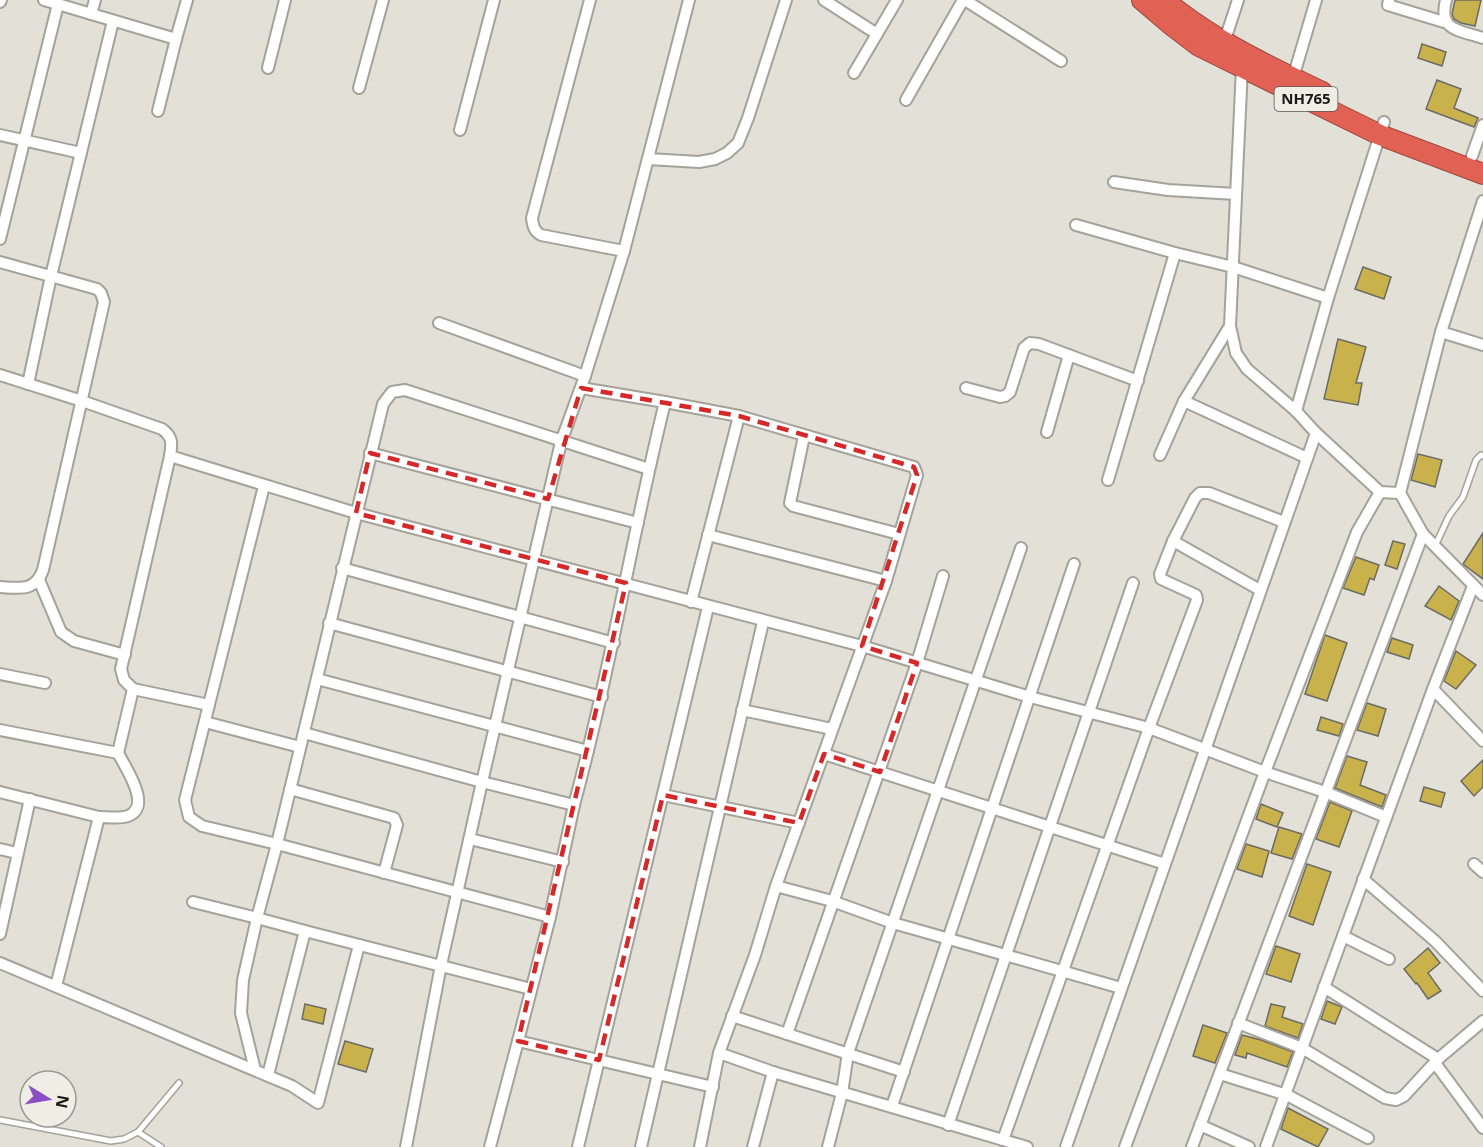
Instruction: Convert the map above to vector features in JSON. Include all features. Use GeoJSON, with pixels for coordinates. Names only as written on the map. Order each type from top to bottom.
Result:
{"type":"FeatureCollection","features":[{"type":"Feature","properties":{"kind":"highway","name":"NH765"},"geometry":{"type":"LineString","coordinates":[[1142,0],[1199,46],[1483,174]]}},
{"type":"Feature","properties":{"kind":"highway","name":"NH765"},"geometry":{"type":"LineString","coordinates":[[1164,0],[1224,43],[1293,78],[1382,128],[1477,158]]}},
{"type":"Feature","properties":{"kind":"street"},"geometry":{"type":"LineString","coordinates":[[44,0],[176,39]]}},
{"type":"Feature","properties":{"kind":"street"},"geometry":{"type":"LineString","coordinates":[[91,14],[95,0]]}},
{"type":"Feature","properties":{"kind":"street"},"geometry":{"type":"LineString","coordinates":[[158,111],[186,0]]}},
{"type":"Feature","properties":{"kind":"street"},"geometry":{"type":"LineString","coordinates":[[268,68],[285,0]]}},
{"type":"Feature","properties":{"kind":"street"},"geometry":{"type":"LineString","coordinates":[[359,88],[383,0]]}},
{"type":"Feature","properties":{"kind":"street"},"geometry":{"type":"LineString","coordinates":[[460,130],[494,0]]}},
{"type":"Feature","properties":{"kind":"street"},"geometry":{"type":"LineString","coordinates":[[590,0],[532,218],[533,226],[541,235],[624,251]]}},
{"type":"Feature","properties":{"kind":"street"},"geometry":{"type":"LineString","coordinates":[[406,1147],[441,965],[561,442],[585,376],[624,251],[689,0]]}},
{"type":"Feature","properties":{"kind":"street"},"geometry":{"type":"LineString","coordinates":[[648,159],[699,162],[715,159],[727,153],[738,143],[786,0]]}},
{"type":"Feature","properties":{"kind":"street"},"geometry":{"type":"LineString","coordinates":[[824,0],[877,34]]}},
{"type":"Feature","properties":{"kind":"street"},"geometry":{"type":"LineString","coordinates":[[854,73],[897,0]]}},
{"type":"Feature","properties":{"kind":"street"},"geometry":{"type":"LineString","coordinates":[[906,100],[964,0],[1061,61]]}},
{"type":"Feature","properties":{"kind":"street"},"geometry":{"type":"LineString","coordinates":[[1224,43],[1238,0]]}},
{"type":"Feature","properties":{"kind":"street"},"geometry":{"type":"LineString","coordinates":[[1293,78],[1316,0]]}},
{"type":"Feature","properties":{"kind":"street"},"geometry":{"type":"LineString","coordinates":[[1389,0],[1388,5],[1444,22],[1451,27],[1483,38]]}},
{"type":"Feature","properties":{"kind":"street"},"geometry":{"type":"LineString","coordinates":[[1444,22],[1443,12],[1446,0]]}},
{"type":"Feature","properties":{"kind":"street"},"geometry":{"type":"LineString","coordinates":[[0,239],[58,4]]}},
{"type":"Feature","properties":{"kind":"street"},"geometry":{"type":"LineString","coordinates":[[28,384],[51,276],[114,21]]}},
{"type":"Feature","properties":{"kind":"street"},"geometry":{"type":"LineString","coordinates":[[1242,67],[1230,326],[1236,353],[1247,369],[1296,411],[1316,433],[1380,492],[1400,493]]}},
{"type":"Feature","properties":{"kind":"street"},"geometry":{"type":"LineString","coordinates":[[1477,158],[1483,125]]}},
{"type":"Feature","properties":{"kind":"street"},"geometry":{"type":"LineString","coordinates":[[1296,411],[1328,298],[1382,128]]}},
{"type":"Feature","properties":{"kind":"street"},"geometry":{"type":"LineString","coordinates":[[0,135],[81,153]]}},
{"type":"Feature","properties":{"kind":"street"},"geometry":{"type":"LineString","coordinates":[[1114,182],[1168,190],[1236,194]]}},
{"type":"Feature","properties":{"kind":"street"},"geometry":{"type":"LineString","coordinates":[[1483,201],[1441,332],[1400,493],[1424,534],[1483,595]]}},
{"type":"Feature","properties":{"kind":"street"},"geometry":{"type":"LineString","coordinates":[[1076,225],[1233,267],[1328,298]]}},
{"type":"Feature","properties":{"kind":"street"},"geometry":{"type":"LineString","coordinates":[[1108,480],[1175,253]]}},
{"type":"Feature","properties":{"kind":"street"},"geometry":{"type":"LineString","coordinates":[[0,262],[97,289],[104,302],[44,570],[39,580],[31,586],[22,589],[0,587]]}},
{"type":"Feature","properties":{"kind":"street"},"geometry":{"type":"LineString","coordinates":[[439,323],[585,376]]}},
{"type":"Feature","properties":{"kind":"street"},"geometry":{"type":"LineString","coordinates":[[1160,455],[1184,401],[1230,326]]}},
{"type":"Feature","properties":{"kind":"street"},"geometry":{"type":"LineString","coordinates":[[1441,332],[1483,345]]}},
{"type":"Feature","properties":{"kind":"street"},"geometry":{"type":"LineString","coordinates":[[966,388],[1000,397],[1005,396],[1010,392],[1024,348],[1030,343],[1039,344],[1138,381]]}},
{"type":"Feature","properties":{"kind":"street"},"geometry":{"type":"LineString","coordinates":[[1047,432],[1069,355]]}},
{"type":"Feature","properties":{"kind":"street"},"geometry":{"type":"LineString","coordinates":[[0,375],[82,401],[162,429],[169,434],[172,443],[170,456],[121,669],[124,680],[133,689],[209,705]]}},
{"type":"Feature","properties":{"kind":"street"},"geometry":{"type":"LineString","coordinates":[[581,388],[739,416],[914,467],[917,475],[886,581],[776,886],[755,956],[719,1053],[700,1147]]}},
{"type":"Feature","properties":{"kind":"street"},"geometry":{"type":"LineString","coordinates":[[255,1070],[241,1013],[243,980],[383,404],[392,392],[405,390],[649,469]]}},
{"type":"Feature","properties":{"kind":"street"},"geometry":{"type":"LineString","coordinates":[[1184,401],[1307,458]]}},
{"type":"Feature","properties":{"kind":"street"},"geometry":{"type":"LineString","coordinates":[[490,1147],[550,917],[574,805],[602,697],[649,469],[666,402]]}},
{"type":"Feature","properties":{"kind":"street"},"geometry":{"type":"LineString","coordinates":[[691,602],[739,416]]}},
{"type":"Feature","properties":{"kind":"street"},"geometry":{"type":"LineString","coordinates":[[1066,1147],[1316,433]]}},
{"type":"Feature","properties":{"kind":"street"},"geometry":{"type":"LineString","coordinates":[[804,436],[790,503],[793,506],[900,534]]}},
{"type":"Feature","properties":{"kind":"street"},"geometry":{"type":"LineString","coordinates":[[370,453],[638,523]]}},
{"type":"Feature","properties":{"kind":"street"},"geometry":{"type":"LineString","coordinates":[[170,456],[356,513],[627,583],[763,622],[862,646],[1030,697],[1149,728],[1264,772],[1325,792],[1386,817]]}},
{"type":"Feature","properties":{"kind":"street"},"geometry":{"type":"LineString","coordinates":[[264,486],[185,800],[189,817],[202,826],[550,917]]}},
{"type":"Feature","properties":{"kind":"street"},"geometry":{"type":"LineString","coordinates":[[1003,1140],[1149,728],[1197,600],[1196,595],[1161,579],[1160,574],[1173,541],[1200,492],[1209,493],[1284,522]]}},
{"type":"Feature","properties":{"kind":"street"},"geometry":{"type":"LineString","coordinates":[[1125,1147],[1264,772],[1357,532],[1380,492]]}},
{"type":"Feature","properties":{"kind":"street"},"geometry":{"type":"LineString","coordinates":[[1192,1147],[1424,534]]}},
{"type":"Feature","properties":{"kind":"street"},"geometry":{"type":"LineString","coordinates":[[708,536],[886,581]]}},
{"type":"Feature","properties":{"kind":"street"},"geometry":{"type":"LineString","coordinates":[[1173,541],[1260,590]]}},
{"type":"Feature","properties":{"kind":"street"},"geometry":{"type":"LineString","coordinates":[[828,1147],[842,1093],[848,1053],[1021,548]]}},
{"type":"Feature","properties":{"kind":"street"},"geometry":{"type":"LineString","coordinates":[[892,1106],[1074,564]]}},
{"type":"Feature","properties":{"kind":"street"},"geometry":{"type":"LineString","coordinates":[[342,568],[614,643]]}},
{"type":"Feature","properties":{"kind":"street"},"geometry":{"type":"LineString","coordinates":[[787,1034],[832,901],[880,772],[917,663],[943,576]]}},
{"type":"Feature","properties":{"kind":"street"},"geometry":{"type":"LineString","coordinates":[[39,580],[62,632],[67,637],[124,655]]}},
{"type":"Feature","properties":{"kind":"street"},"geometry":{"type":"LineString","coordinates":[[948,1125],[1133,583]]}},
{"type":"Feature","properties":{"kind":"street"},"geometry":{"type":"LineString","coordinates":[[1266,1147],[1287,1095],[1432,689],[1473,586]]}},
{"type":"Feature","properties":{"kind":"street"},"geometry":{"type":"LineString","coordinates":[[578,1147],[708,607]]}},
{"type":"Feature","properties":{"kind":"street"},"geometry":{"type":"LineString","coordinates":[[641,1147],[763,622]]}},
{"type":"Feature","properties":{"kind":"street"},"geometry":{"type":"LineString","coordinates":[[330,623],[602,697]]}},
{"type":"Feature","properties":{"kind":"street"},"geometry":{"type":"LineString","coordinates":[[0,674],[45,683]]}},
{"type":"Feature","properties":{"kind":"street"},"geometry":{"type":"LineString","coordinates":[[316,679],[588,751]]}},
{"type":"Feature","properties":{"kind":"street"},"geometry":{"type":"LineString","coordinates":[[0,792],[99,816],[126,817],[135,813],[139,795],[118,753],[133,689]]}},
{"type":"Feature","properties":{"kind":"street"},"geometry":{"type":"LineString","coordinates":[[1432,689],[1483,741]]}},
{"type":"Feature","properties":{"kind":"street"},"geometry":{"type":"LineString","coordinates":[[742,710],[832,729]]}},
{"type":"Feature","properties":{"kind":"street"},"geometry":{"type":"LineString","coordinates":[[205,722],[300,747]]}},
{"type":"Feature","properties":{"kind":"street"},"geometry":{"type":"LineString","coordinates":[[0,730],[118,753]]}},
{"type":"Feature","properties":{"kind":"street"},"geometry":{"type":"LineString","coordinates":[[304,733],[574,805]]}},
{"type":"Feature","properties":{"kind":"street"},"geometry":{"type":"LineString","coordinates":[[824,754],[1165,864]]}},
{"type":"Feature","properties":{"kind":"street"},"geometry":{"type":"LineString","coordinates":[[290,789],[394,818],[397,825],[384,873]]}},
{"type":"Feature","properties":{"kind":"street"},"geometry":{"type":"LineString","coordinates":[[663,795],[799,823]]}},
{"type":"Feature","properties":{"kind":"street"},"geometry":{"type":"LineString","coordinates":[[0,934],[30,799]]}},
{"type":"Feature","properties":{"kind":"street"},"geometry":{"type":"LineString","coordinates":[[56,986],[99,816]]}},
{"type":"Feature","properties":{"kind":"street"},"geometry":{"type":"LineString","coordinates":[[470,839],[563,861]]}},
{"type":"Feature","properties":{"kind":"street"},"geometry":{"type":"LineString","coordinates":[[0,849],[17,853]]}},
{"type":"Feature","properties":{"kind":"street"},"geometry":{"type":"LineString","coordinates":[[1474,864],[1483,872]]}},
{"type":"Feature","properties":{"kind":"street"},"geometry":{"type":"LineString","coordinates":[[1363,879],[1435,941],[1483,991]]}},
{"type":"Feature","properties":{"kind":"street"},"geometry":{"type":"LineString","coordinates":[[776,886],[832,901],[893,923],[1121,988]]}},
{"type":"Feature","properties":{"kind":"street"},"geometry":{"type":"LineString","coordinates":[[193,902],[531,989]]}},
{"type":"Feature","properties":{"kind":"street"},"geometry":{"type":"LineString","coordinates":[[268,1075],[305,931]]}},
{"type":"Feature","properties":{"kind":"street"},"geometry":{"type":"LineString","coordinates":[[1343,936],[1389,959]]}},
{"type":"Feature","properties":{"kind":"street"},"geometry":{"type":"LineString","coordinates":[[0,963],[268,1075],[292,1086],[318,1103],[359,945]]}},
{"type":"Feature","properties":{"kind":"street"},"geometry":{"type":"LineString","coordinates":[[1324,987],[1436,1061],[1483,1128]]}},
{"type":"Feature","properties":{"kind":"street"},"geometry":{"type":"LineString","coordinates":[[732,1016],[904,1072]]}},
{"type":"Feature","properties":{"kind":"street"},"geometry":{"type":"LineString","coordinates":[[1238,1023],[1302,1048],[1385,1098],[1396,1100],[1404,1096],[1436,1061],[1483,1021]]}},
{"type":"Feature","properties":{"kind":"street"},"geometry":{"type":"LineString","coordinates":[[518,1041],[713,1087]]}},
{"type":"Feature","properties":{"kind":"street"},"geometry":{"type":"LineString","coordinates":[[719,1053],[773,1072],[1027,1147]]}},
{"type":"Feature","properties":{"kind":"street"},"geometry":{"type":"LineString","coordinates":[[753,1147],[773,1072]]}},
{"type":"Feature","properties":{"kind":"street"},"geometry":{"type":"LineString","coordinates":[[1220,1074],[1287,1095],[1368,1138]]}},
{"type":"Feature","properties":{"kind":"street"},"geometry":{"type":"LineString","coordinates":[[1200,1125],[1250,1147]]}},
{"type":"Feature","properties":{"kind":"lane"},"geometry":{"type":"LineString","coordinates":[[1435,546],[1449,516],[1463,497],[1476,460],[1481,455],[1483,456]]}},
{"type":"Feature","properties":{"kind":"lane"},"geometry":{"type":"LineString","coordinates":[[0,1120],[111,1141],[124,1139],[138,1132],[179,1083]]}},
{"type":"Feature","properties":{"kind":"lane"},"geometry":{"type":"LineString","coordinates":[[138,1132],[161,1147]]}},
{"type":"Feature","properties":{"kind":"highlighted area"},"geometry":{"type":"Polygon","coordinates":[[[581,388],[739,416],[914,467],[917,475],[862,646],[917,663],[880,772],[824,754],[799,823],[663,795],[599,1060],[518,1041],[626,583],[356,513],[370,453],[548,499],[581,388]]]}},
{"type":"Feature","properties":{"kind":"building"},"geometry":{"type":"Polygon","coordinates":[[[1455,0],[1481,0],[1475,26],[1454,19],[1452,14],[1455,0]]]}},
{"type":"Feature","properties":{"kind":"building"},"geometry":{"type":"Polygon","coordinates":[[[1422,44],[1446,52],[1442,66],[1418,58],[1422,44]]]}},
{"type":"Feature","properties":{"kind":"building"},"geometry":{"type":"Polygon","coordinates":[[[1437,80],[1461,89],[1454,108],[1478,118],[1474,127],[1426,109],[1437,80]]]}},
{"type":"Feature","properties":{"kind":"building"},"geometry":{"type":"Polygon","coordinates":[[[1363,267],[1391,277],[1384,299],[1355,289],[1363,267]]]}},
{"type":"Feature","properties":{"kind":"building"},"geometry":{"type":"Polygon","coordinates":[[[1338,339],[1366,347],[1356,383],[1362,383],[1358,405],[1324,399],[1338,339]]]}},
{"type":"Feature","properties":{"kind":"building"},"geometry":{"type":"Polygon","coordinates":[[[1418,454],[1442,460],[1435,487],[1411,480],[1418,454]]]}},
{"type":"Feature","properties":{"kind":"building"},"geometry":{"type":"Polygon","coordinates":[[[1483,533],[1483,579],[1463,564],[1483,533]]]}},
{"type":"Feature","properties":{"kind":"building"},"geometry":{"type":"Polygon","coordinates":[[[1393,541],[1405,544],[1397,569],[1385,565],[1393,541]]]}},
{"type":"Feature","properties":{"kind":"building"},"geometry":{"type":"Polygon","coordinates":[[[1356,557],[1379,565],[1374,580],[1370,578],[1364,595],[1343,588],[1356,557]]]}},
{"type":"Feature","properties":{"kind":"building"},"geometry":{"type":"Polygon","coordinates":[[[1439,586],[1459,601],[1451,620],[1425,606],[1439,586]]]}},
{"type":"Feature","properties":{"kind":"building"},"geometry":{"type":"Polygon","coordinates":[[[1325,635],[1347,643],[1327,701],[1305,694],[1325,635]]]}},
{"type":"Feature","properties":{"kind":"building"},"geometry":{"type":"Polygon","coordinates":[[[1392,638],[1413,645],[1409,659],[1387,652],[1392,638]]]}},
{"type":"Feature","properties":{"kind":"building"},"geometry":{"type":"Polygon","coordinates":[[[1456,651],[1476,665],[1456,689],[1444,681],[1456,651]]]}},
{"type":"Feature","properties":{"kind":"building"},"geometry":{"type":"Polygon","coordinates":[[[1367,703],[1386,709],[1378,736],[1357,730],[1367,703]]]}},
{"type":"Feature","properties":{"kind":"building"},"geometry":{"type":"Polygon","coordinates":[[[1321,717],[1343,724],[1339,736],[1317,730],[1321,717]]]}},
{"type":"Feature","properties":{"kind":"building"},"geometry":{"type":"Polygon","coordinates":[[[1347,756],[1367,762],[1360,785],[1386,795],[1382,807],[1335,788],[1347,756]]]}},
{"type":"Feature","properties":{"kind":"building"},"geometry":{"type":"Polygon","coordinates":[[[1483,760],[1483,787],[1474,796],[1461,781],[1483,760]]]}},
{"type":"Feature","properties":{"kind":"building"},"geometry":{"type":"Polygon","coordinates":[[[1424,787],[1445,793],[1441,807],[1420,801],[1424,787]]]}},
{"type":"Feature","properties":{"kind":"building"},"geometry":{"type":"Polygon","coordinates":[[[1330,802],[1352,811],[1339,847],[1316,839],[1330,802]]]}},
{"type":"Feature","properties":{"kind":"building"},"geometry":{"type":"Polygon","coordinates":[[[1261,804],[1283,813],[1277,827],[1256,819],[1261,804]]]}},
{"type":"Feature","properties":{"kind":"building"},"geometry":{"type":"Polygon","coordinates":[[[1279,827],[1302,834],[1292,859],[1271,853],[1279,827]]]}},
{"type":"Feature","properties":{"kind":"building"},"geometry":{"type":"Polygon","coordinates":[[[1246,844],[1269,851],[1262,877],[1237,869],[1246,844]]]}},
{"type":"Feature","properties":{"kind":"building"},"geometry":{"type":"Polygon","coordinates":[[[1307,864],[1331,872],[1313,925],[1289,916],[1307,864]]]}},
{"type":"Feature","properties":{"kind":"building"},"geometry":{"type":"Polygon","coordinates":[[[1276,946],[1300,954],[1291,982],[1266,974],[1276,946]]]}},
{"type":"Feature","properties":{"kind":"building"},"geometry":{"type":"Polygon","coordinates":[[[1428,948],[1440,963],[1428,973],[1441,991],[1428,999],[1404,969],[1428,948]]]}},
{"type":"Feature","properties":{"kind":"building"},"geometry":{"type":"Polygon","coordinates":[[[1327,1001],[1342,1007],[1335,1024],[1321,1019],[1327,1001]]]}},
{"type":"Feature","properties":{"kind":"building"},"geometry":{"type":"Polygon","coordinates":[[[305,1004],[326,1009],[323,1024],[302,1019],[305,1004]]]}},
{"type":"Feature","properties":{"kind":"building"},"geometry":{"type":"Polygon","coordinates":[[[1271,1004],[1285,1007],[1282,1017],[1303,1024],[1298,1038],[1265,1026],[1271,1004]]]}},
{"type":"Feature","properties":{"kind":"building"},"geometry":{"type":"Polygon","coordinates":[[[1203,1025],[1227,1033],[1215,1063],[1193,1056],[1203,1025]]]}},
{"type":"Feature","properties":{"kind":"building"},"geometry":{"type":"Polygon","coordinates":[[[1242,1035],[1293,1052],[1287,1067],[1247,1053],[1246,1058],[1235,1055],[1242,1035]]]}},
{"type":"Feature","properties":{"kind":"building"},"geometry":{"type":"Polygon","coordinates":[[[345,1041],[373,1049],[366,1072],[338,1064],[345,1041]]]}},
{"type":"Feature","properties":{"kind":"building"},"geometry":{"type":"Polygon","coordinates":[[[1288,1108],[1328,1129],[1318,1147],[1281,1129],[1288,1108]]]}}]}
